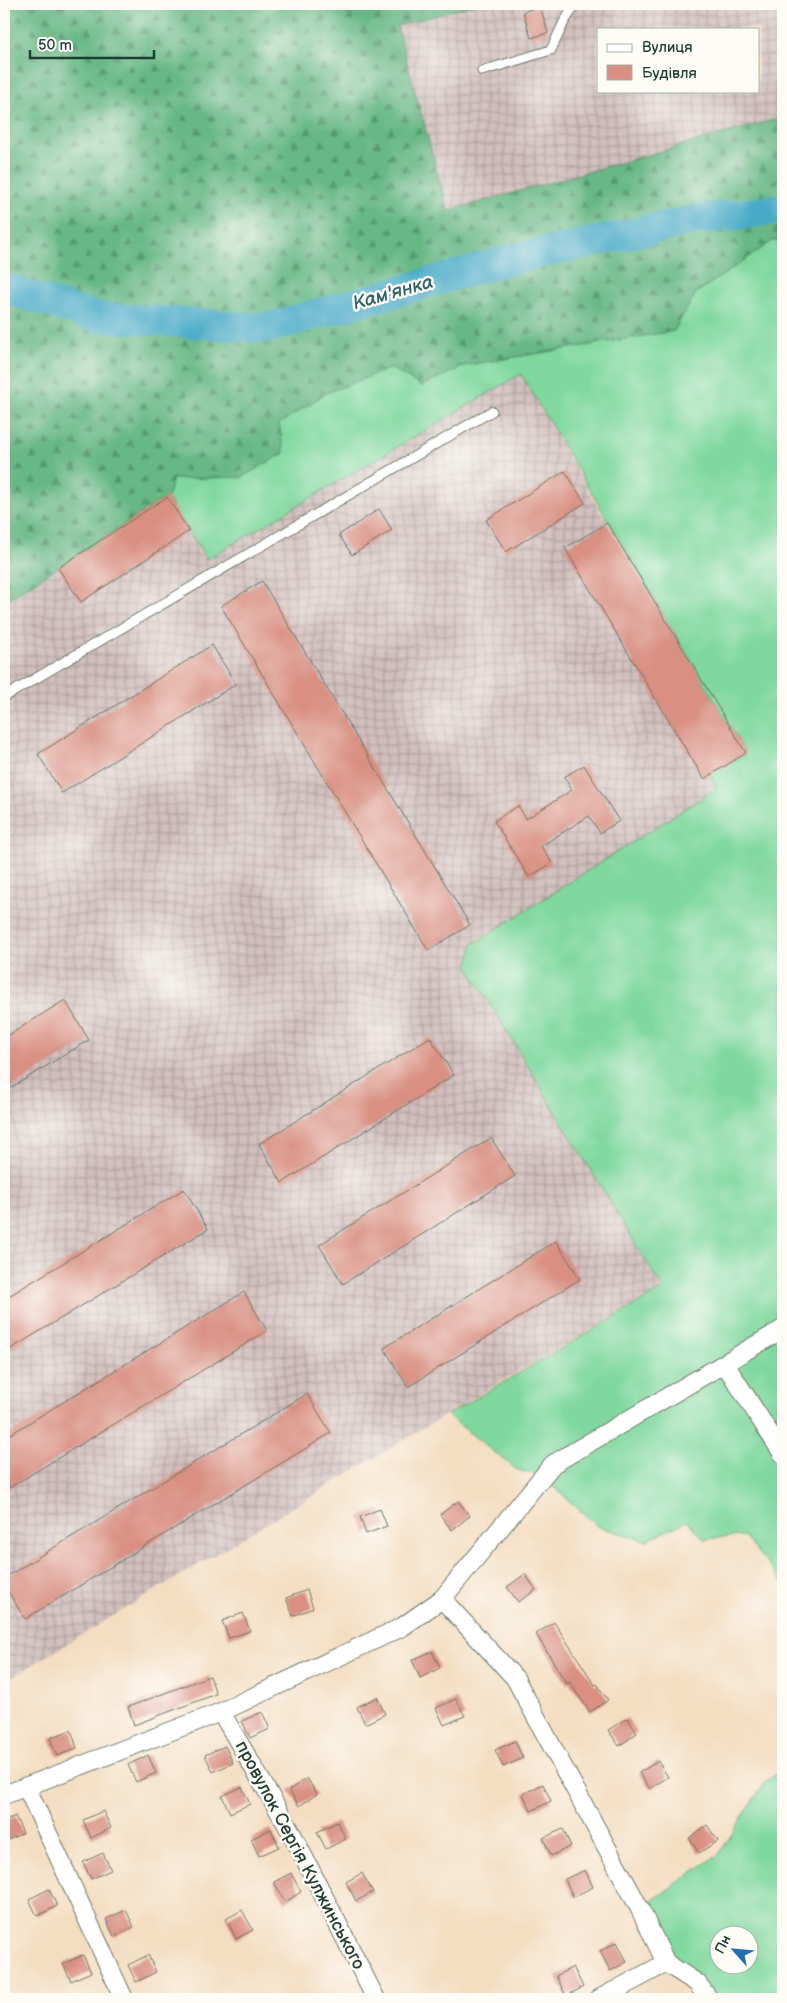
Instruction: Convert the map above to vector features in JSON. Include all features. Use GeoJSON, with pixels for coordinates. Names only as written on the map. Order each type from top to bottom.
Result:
{"type":"FeatureCollection","features":[{"type":"Feature","properties":{"kind":"street"},"geometry":{"type":"LineString","coordinates":[[4,1795],[221,1712],[402,1627],[442,1599],[553,1464],[783,1329]]}},
{"type":"Feature","properties":{"kind":"street"},"geometry":{"type":"LineString","coordinates":[[725,1364],[783,1454]]}},
{"type":"Feature","properties":{"kind":"street"},"geometry":{"type":"LineString","coordinates":[[442,1599],[515,1678],[640,1909],[666,1963],[697,1983],[709,1999]]}},
{"type":"Feature","properties":{"kind":"street","name":"провулок Сергія Кулжинського"},"geometry":{"type":"LineString","coordinates":[[221,1712],[290,1830],[376,1999]]}},
{"type":"Feature","properties":{"kind":"street"},"geometry":{"type":"LineString","coordinates":[[26,1786],[124,1999]]}},
{"type":"Feature","properties":{"kind":"street"},"geometry":{"type":"LineString","coordinates":[[598,1999],[666,1963]]}},
{"type":"Feature","properties":{"kind":"lane"},"geometry":{"type":"LineString","coordinates":[[482,71],[551,50],[564,22],[576,4]]}},
{"type":"Feature","properties":{"kind":"lane"},"geometry":{"type":"LineString","coordinates":[[4,697],[492,411]]}},
{"type":"Feature","properties":{"kind":"shaded area"},"geometry":{"type":"Polygon","coordinates":[[[476,4],[783,4],[783,117],[448,211],[396,26],[476,4]]]}},
{"type":"Feature","properties":{"kind":"shaded area"},"geometry":{"type":"Polygon","coordinates":[[[521,374],[607,523],[746,753],[710,775],[718,788],[468,967],[663,1289],[510,1376],[4,1682],[4,603],[167,497],[207,559],[521,374]]]}},
{"type":"Feature","properties":{"kind":"green space"},"geometry":{"type":"Polygon","coordinates":[[[4,4],[476,4],[397,26],[448,211],[783,117],[783,242],[774,240],[696,293],[674,331],[467,365],[421,386],[391,368],[326,393],[279,424],[284,453],[242,477],[173,479],[167,497],[4,602],[4,4]]]}},
{"type":"Feature","properties":{"kind":"green space"},"geometry":{"type":"Polygon","coordinates":[[[774,240],[783,242],[783,1583],[744,1536],[704,1539],[687,1521],[646,1541],[599,1527],[541,1476],[517,1470],[447,1415],[663,1289],[468,967],[473,944],[717,788],[710,775],[746,753],[521,374],[207,559],[167,497],[173,479],[242,477],[284,453],[279,424],[326,393],[391,368],[421,386],[467,365],[674,331],[696,293],[774,240]]]}},
{"type":"Feature","properties":{"kind":"green space"},"geometry":{"type":"Polygon","coordinates":[[[783,1769],[783,1846],[775,1851],[783,1881],[783,1999],[709,1999],[666,1963],[640,1909],[719,1854],[764,1783],[783,1769]]]}},
{"type":"Feature","properties":{"kind":"green space"},"geometry":{"type":"Polygon","coordinates":[[[783,1846],[783,1881],[775,1851],[783,1846]]]}},
{"type":"Feature","properties":{"kind":"building"},"geometry":{"type":"Polygon","coordinates":[[[540,6],[548,33],[531,38],[523,12],[540,6]]]}},
{"type":"Feature","properties":{"kind":"building"},"geometry":{"type":"Polygon","coordinates":[[[565,471],[585,503],[506,552],[486,520],[565,471]]]}},
{"type":"Feature","properties":{"kind":"building"},"geometry":{"type":"Polygon","coordinates":[[[167,497],[189,531],[81,602],[58,568],[167,497]]]}},
{"type":"Feature","properties":{"kind":"building"},"geometry":{"type":"Polygon","coordinates":[[[379,509],[392,530],[352,555],[339,535],[379,509]]]}},
{"type":"Feature","properties":{"kind":"building"},"geometry":{"type":"Polygon","coordinates":[[[607,523],[746,753],[704,779],[565,548],[607,523]]]}},
{"type":"Feature","properties":{"kind":"building"},"geometry":{"type":"Polygon","coordinates":[[[262,581],[470,925],[428,950],[221,606],[262,581]]]}},
{"type":"Feature","properties":{"kind":"building"},"geometry":{"type":"Polygon","coordinates":[[[212,645],[236,684],[62,793],[38,754],[212,645]]]}},
{"type":"Feature","properties":{"kind":"building"},"geometry":{"type":"Polygon","coordinates":[[[584,765],[619,821],[600,833],[589,816],[541,846],[552,863],[529,877],[494,821],[518,806],[526,819],[572,790],[564,777],[584,765]]]}},
{"type":"Feature","properties":{"kind":"building"},"geometry":{"type":"Polygon","coordinates":[[[65,1000],[89,1040],[4,1092],[4,1038],[65,1000]]]}},
{"type":"Feature","properties":{"kind":"building"},"geometry":{"type":"Polygon","coordinates":[[[430,1037],[454,1075],[282,1183],[259,1144],[430,1037]]]}},
{"type":"Feature","properties":{"kind":"building"},"geometry":{"type":"Polygon","coordinates":[[[491,1138],[515,1176],[343,1284],[319,1245],[491,1138]]]}},
{"type":"Feature","properties":{"kind":"building"},"geometry":{"type":"Polygon","coordinates":[[[184,1189],[208,1229],[4,1353],[4,1299],[184,1189]]]}},
{"type":"Feature","properties":{"kind":"building"},"geometry":{"type":"Polygon","coordinates":[[[556,1241],[580,1279],[408,1387],[384,1348],[556,1241]]]}},
{"type":"Feature","properties":{"kind":"building"},"geometry":{"type":"Polygon","coordinates":[[[244,1292],[267,1331],[4,1491],[4,1438],[244,1292]]]}},
{"type":"Feature","properties":{"kind":"building"},"geometry":{"type":"Polygon","coordinates":[[[307,1394],[331,1433],[25,1619],[4,1585],[4,1578],[307,1394]]]}},
{"type":"Feature","properties":{"kind":"building"},"geometry":{"type":"Polygon","coordinates":[[[458,1501],[470,1516],[452,1530],[440,1515],[458,1501]]]}},
{"type":"Feature","properties":{"kind":"building"},"geometry":{"type":"Polygon","coordinates":[[[380,1509],[387,1526],[366,1534],[360,1517],[380,1509]]]}},
{"type":"Feature","properties":{"kind":"building"},"geometry":{"type":"Polygon","coordinates":[[[525,1574],[536,1590],[518,1602],[507,1587],[525,1574]]]}},
{"type":"Feature","properties":{"kind":"building"},"geometry":{"type":"Polygon","coordinates":[[[307,1590],[313,1608],[293,1616],[286,1598],[307,1590]]]}},
{"type":"Feature","properties":{"kind":"building"},"geometry":{"type":"Polygon","coordinates":[[[243,1613],[250,1631],[229,1638],[222,1621],[243,1613]]]}},
{"type":"Feature","properties":{"kind":"building"},"geometry":{"type":"Polygon","coordinates":[[[554,1622],[595,1685],[597,1684],[608,1700],[590,1712],[569,1682],[567,1684],[536,1634],[554,1622]]]}},
{"type":"Feature","properties":{"kind":"building"},"geometry":{"type":"Polygon","coordinates":[[[432,1651],[440,1668],[420,1678],[412,1660],[432,1651]]]}},
{"type":"Feature","properties":{"kind":"building"},"geometry":{"type":"Polygon","coordinates":[[[210,1676],[216,1694],[134,1725],[128,1707],[210,1676]]]}},
{"type":"Feature","properties":{"kind":"building"},"geometry":{"type":"Polygon","coordinates":[[[377,1697],[385,1714],[365,1724],[357,1707],[377,1697]]]}},
{"type":"Feature","properties":{"kind":"building"},"geometry":{"type":"Polygon","coordinates":[[[456,1699],[465,1716],[444,1725],[436,1708],[456,1699]]]}},
{"type":"Feature","properties":{"kind":"building"},"geometry":{"type":"Polygon","coordinates":[[[262,1712],[270,1729],[250,1738],[242,1721],[262,1712]]]}},
{"type":"Feature","properties":{"kind":"building"},"geometry":{"type":"Polygon","coordinates":[[[627,1718],[637,1733],[619,1746],[608,1730],[627,1718]]]}},
{"type":"Feature","properties":{"kind":"building"},"geometry":{"type":"Polygon","coordinates":[[[71,1730],[77,1748],[57,1756],[50,1738],[71,1730]]]}},
{"type":"Feature","properties":{"kind":"building"},"geometry":{"type":"Polygon","coordinates":[[[515,1741],[523,1758],[503,1767],[495,1750],[515,1741]]]}},
{"type":"Feature","properties":{"kind":"building"},"geometry":{"type":"Polygon","coordinates":[[[225,1746],[233,1763],[213,1772],[205,1755],[225,1746]]]}},
{"type":"Feature","properties":{"kind":"building"},"geometry":{"type":"Polygon","coordinates":[[[148,1755],[156,1773],[136,1782],[128,1765],[148,1755]]]}},
{"type":"Feature","properties":{"kind":"building"},"geometry":{"type":"Polygon","coordinates":[[[658,1761],[668,1777],[650,1789],[639,1773],[658,1761]]]}},
{"type":"Feature","properties":{"kind":"building"},"geometry":{"type":"Polygon","coordinates":[[[307,1778],[317,1794],[299,1806],[289,1790],[307,1778]]]}},
{"type":"Feature","properties":{"kind":"building"},"geometry":{"type":"Polygon","coordinates":[[[543,1784],[551,1801],[531,1811],[523,1794],[543,1784]]]}},
{"type":"Feature","properties":{"kind":"building"},"geometry":{"type":"Polygon","coordinates":[[[242,1787],[250,1804],[230,1813],[222,1796],[242,1787]]]}},
{"type":"Feature","properties":{"kind":"building"},"geometry":{"type":"Polygon","coordinates":[[[103,1811],[111,1828],[91,1838],[83,1820],[103,1811]]]}},
{"type":"Feature","properties":{"kind":"building"},"geometry":{"type":"Polygon","coordinates":[[[15,1816],[23,1833],[4,1842],[4,1821],[15,1816]]]}},
{"type":"Feature","properties":{"kind":"building"},"geometry":{"type":"Polygon","coordinates":[[[337,1822],[346,1839],[326,1849],[317,1832],[337,1822]]]}},
{"type":"Feature","properties":{"kind":"building"},"geometry":{"type":"Polygon","coordinates":[[[707,1825],[718,1841],[699,1853],[689,1838],[707,1825]]]}},
{"type":"Feature","properties":{"kind":"building"},"geometry":{"type":"Polygon","coordinates":[[[271,1829],[279,1847],[259,1856],[251,1839],[271,1829]]]}},
{"type":"Feature","properties":{"kind":"building"},"geometry":{"type":"Polygon","coordinates":[[[563,1829],[571,1846],[551,1856],[543,1838],[563,1829]]]}},
{"type":"Feature","properties":{"kind":"building"},"geometry":{"type":"Polygon","coordinates":[[[103,1853],[111,1870],[91,1879],[83,1862],[103,1853]]]}},
{"type":"Feature","properties":{"kind":"building"},"geometry":{"type":"Polygon","coordinates":[[[585,1870],[593,1887],[573,1897],[565,1879],[585,1870]]]}},
{"type":"Feature","properties":{"kind":"building"},"geometry":{"type":"Polygon","coordinates":[[[291,1873],[301,1892],[285,1902],[274,1882],[291,1873]]]}},
{"type":"Feature","properties":{"kind":"building"},"geometry":{"type":"Polygon","coordinates":[[[362,1873],[373,1892],[356,1901],[346,1882],[362,1873]]]}},
{"type":"Feature","properties":{"kind":"building"},"geometry":{"type":"Polygon","coordinates":[[[49,1889],[57,1906],[37,1916],[29,1899],[49,1889]]]}},
{"type":"Feature","properties":{"kind":"building"},"geometry":{"type":"Polygon","coordinates":[[[126,1910],[134,1927],[114,1937],[106,1919],[126,1910]]]}},
{"type":"Feature","properties":{"kind":"building"},"geometry":{"type":"Polygon","coordinates":[[[242,1910],[253,1930],[236,1939],[226,1919],[242,1910]]]}},
{"type":"Feature","properties":{"kind":"building"},"geometry":{"type":"Polygon","coordinates":[[[617,1942],[627,1962],[610,1971],[600,1951],[617,1942]]]}},
{"type":"Feature","properties":{"kind":"building"},"geometry":{"type":"Polygon","coordinates":[[[83,1955],[91,1972],[71,1981],[63,1964],[83,1955]]]}},
{"type":"Feature","properties":{"kind":"building"},"geometry":{"type":"Polygon","coordinates":[[[148,1955],[156,1972],[136,1982],[128,1965],[148,1955]]]}},
{"type":"Feature","properties":{"kind":"building"},"geometry":{"type":"Polygon","coordinates":[[[573,1967],[583,1987],[566,1996],[556,1976],[573,1967]]]}},
{"type":"Feature","properties":{"kind":"waterway","name":"Кам'янка"},"geometry":{"type":"LineString","coordinates":[[4,288],[96,317],[267,328],[509,260],[699,219],[783,209]]}}]}
